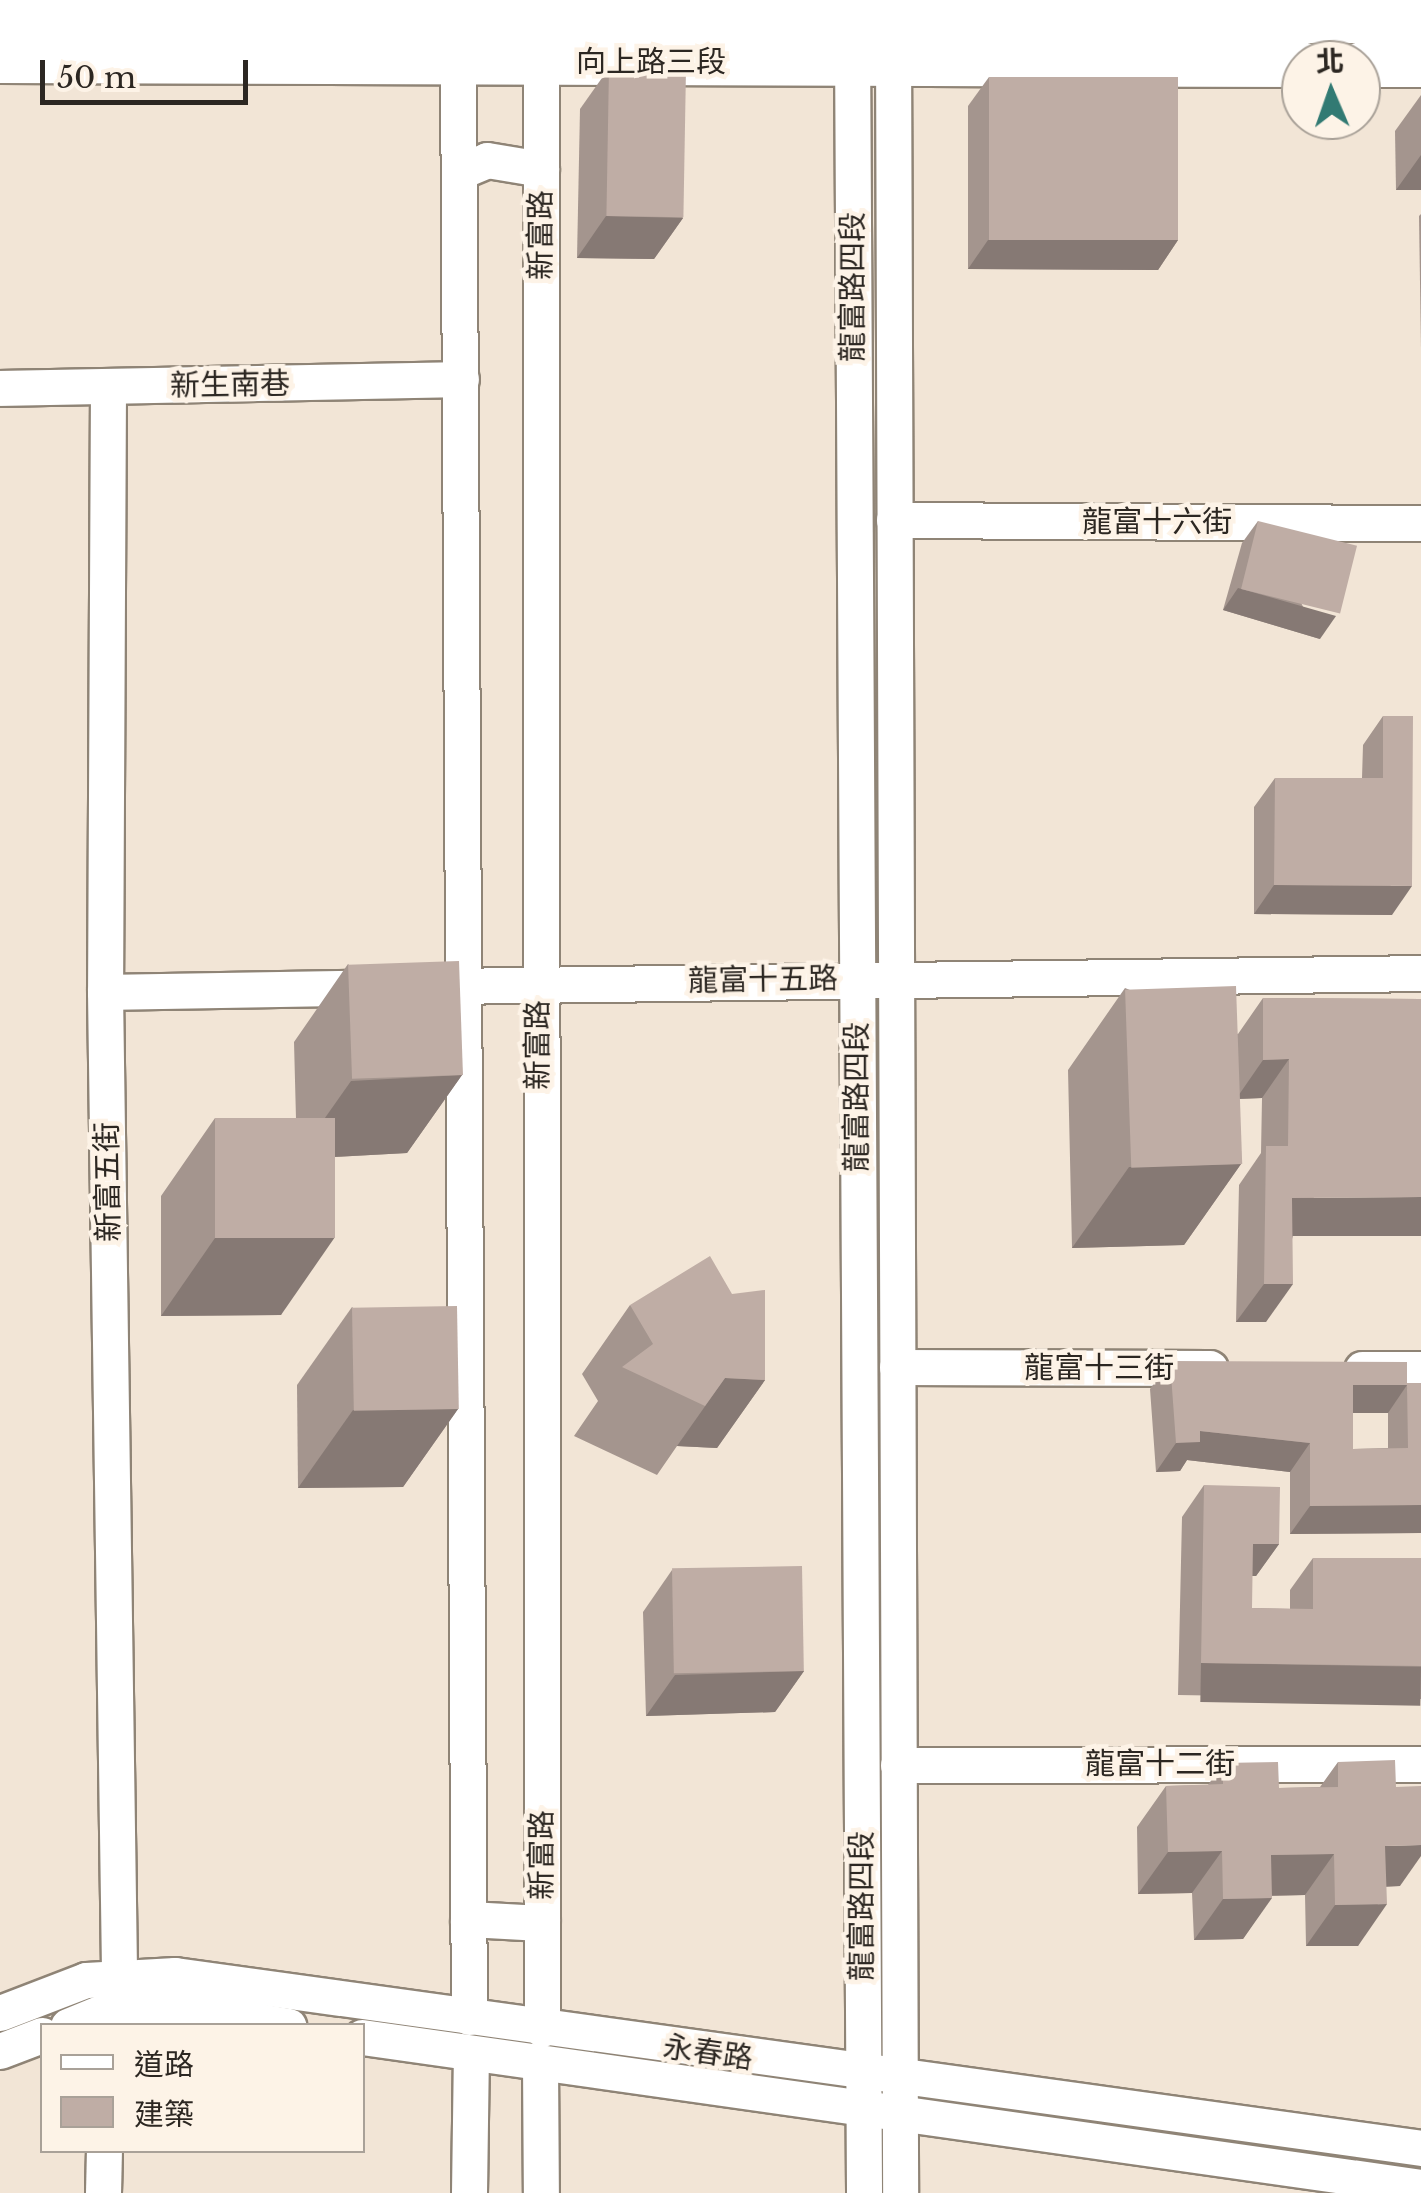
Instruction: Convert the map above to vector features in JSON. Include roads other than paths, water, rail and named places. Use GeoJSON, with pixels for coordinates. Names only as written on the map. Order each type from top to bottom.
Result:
{"type":"FeatureCollection","features":[{"type":"Feature","properties":{"kind":"main road","name":"向上路三段"},"geometry":{"type":"LineString","coordinates":[[9,26],[872,28],[1421,20]]}},
{"type":"Feature","properties":{"kind":"main road","name":"向上路三段"},"geometry":{"type":"LineString","coordinates":[[872,28],[1281,62]]}},
{"type":"Feature","properties":{"kind":"main road"},"geometry":{"type":"LineString","coordinates":[[1381,64],[1421,64]]}},
{"type":"Feature","properties":{"kind":"street"},"geometry":{"type":"LineString","coordinates":[[459,28],[467,986],[469,2017]]}},
{"type":"Feature","properties":{"kind":"street","name":"新富路"},"geometry":{"type":"LineString","coordinates":[[541,28],[541,2193]]}},
{"type":"Feature","properties":{"kind":"street","name":"龍富路四段"},"geometry":{"type":"LineString","coordinates":[[872,28],[894,520],[900,2193]]}},
{"type":"Feature","properties":{"kind":"street","name":"龍富路四段"},"geometry":{"type":"LineString","coordinates":[[864,2193],[856,978],[872,28]]}},
{"type":"Feature","properties":{"kind":"street"},"geometry":{"type":"LineString","coordinates":[[459,172],[487,160],[541,169]]}},
{"type":"Feature","properties":{"kind":"street","name":"新生南巷"},"geometry":{"type":"LineString","coordinates":[[0,388],[461,380]]}},
{"type":"Feature","properties":{"kind":"street","name":"新富五街"},"geometry":{"type":"LineString","coordinates":[[108,388],[105,992],[119,1976]]}},
{"type":"Feature","properties":{"kind":"street","name":"龍富十六街"},"geometry":{"type":"LineString","coordinates":[[894,520],[1421,523]]}},
{"type":"Feature","properties":{"kind":"street","name":"龍富十五路"},"geometry":{"type":"LineString","coordinates":[[105,992],[856,978],[1421,973]]}},
{"type":"Feature","properties":{"kind":"street","name":"龍富十三街"},"geometry":{"type":"LineString","coordinates":[[897,1367],[1246,1368]]}},
{"type":"Feature","properties":{"kind":"street"},"geometry":{"type":"LineString","coordinates":[[1324,1369],[1421,1369]]}},
{"type":"Feature","properties":{"kind":"street","name":"龍富十二街"},"geometry":{"type":"LineString","coordinates":[[898,1765],[1421,1764]]}},
{"type":"Feature","properties":{"kind":"street"},"geometry":{"type":"LineString","coordinates":[[468,1919],[542,1923]]}},
{"type":"Feature","properties":{"kind":"street","name":"永春路"},"geometry":{"type":"LineString","coordinates":[[0,2014],[119,1976],[176,1976],[469,2017],[541,2046],[899,2097],[1421,2187]]}},
{"type":"Feature","properties":{"kind":"street"},"geometry":{"type":"LineString","coordinates":[[107,2018],[180,2008],[271,2023]]}},
{"type":"Feature","properties":{"kind":"street"},"geometry":{"type":"LineString","coordinates":[[0,2052],[40,2036]]}},
{"type":"Feature","properties":{"kind":"street","name":"永春路"},"geometry":{"type":"LineString","coordinates":[[365,2037],[470,2054],[541,2046]]}},
{"type":"Feature","properties":{"kind":"street"},"geometry":{"type":"LineString","coordinates":[[469,2193],[470,2054]]}},
{"type":"Feature","properties":{"kind":"street","name":"永春路"},"geometry":{"type":"LineString","coordinates":[[899,2097],[1421,2148]]}},
{"type":"Feature","properties":{"kind":"street"},"geometry":{"type":"LineString","coordinates":[[103,2193],[104,2153]]}}]}
